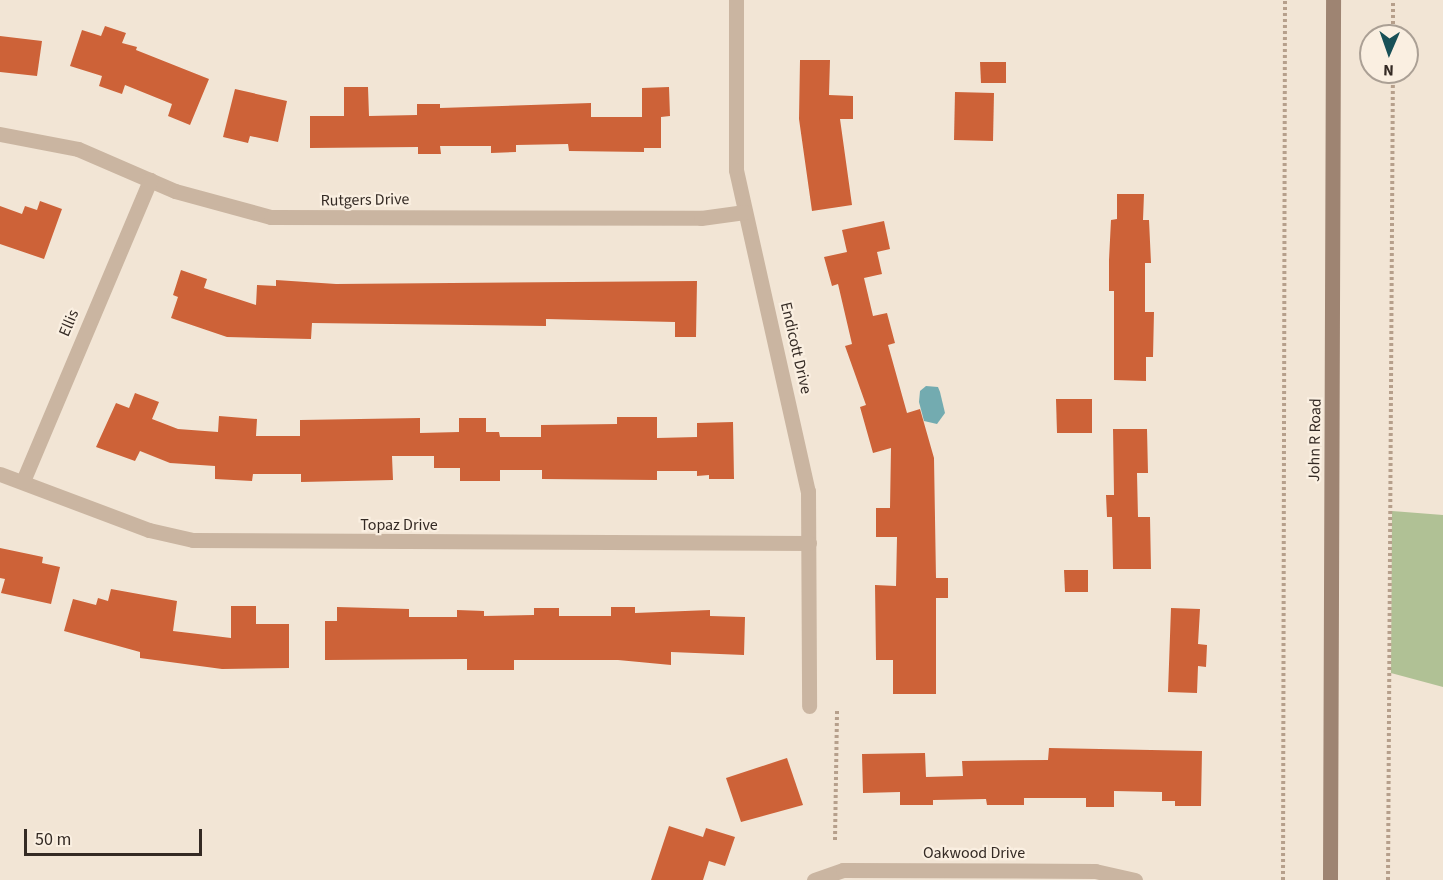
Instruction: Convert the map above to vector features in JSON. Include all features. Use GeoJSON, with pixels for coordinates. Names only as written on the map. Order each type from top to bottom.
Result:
{"type":"FeatureCollection","features":[{"type":"Feature","properties":{"kind":"main road","name":"John R Road"},"geometry":{"type":"LineString","coordinates":[[1330,880],[1333,0]]}},
{"type":"Feature","properties":{"kind":"street","name":"Endicott Drive"},"geometry":{"type":"LineString","coordinates":[[736,0],[735,147],[745,212],[806,479],[809,543],[809,706]]}},
{"type":"Feature","properties":{"kind":"street","name":"Rutgers Drive"},"geometry":{"type":"LineString","coordinates":[[0,134],[78,149],[150,180],[238,211],[304,219],[710,217],[745,212]]}},
{"type":"Feature","properties":{"kind":"street","name":"Ellis"},"geometry":{"type":"LineString","coordinates":[[23,481],[150,180]]}},
{"type":"Feature","properties":{"kind":"street","name":"Topaz Drive"},"geometry":{"type":"LineString","coordinates":[[0,474],[149,530],[193,540],[809,543]]}},
{"type":"Feature","properties":{"kind":"street","name":"Oakwood Drive"},"geometry":{"type":"LineString","coordinates":[[814,880],[825,873],[843,870],[1095,871],[1135,880]]}},
{"type":"Feature","properties":{"kind":"path"},"geometry":{"type":"LineString","coordinates":[[1283,880],[1285,0]]}},
{"type":"Feature","properties":{"kind":"path"},"geometry":{"type":"LineString","coordinates":[[1393,0],[1393,24]]}},
{"type":"Feature","properties":{"kind":"path"},"geometry":{"type":"LineString","coordinates":[[1388,880],[1393,84]]}},
{"type":"Feature","properties":{"kind":"path"},"geometry":{"type":"LineString","coordinates":[[835,840],[837,708]]}},
{"type":"Feature","properties":{"kind":"green space"},"geometry":{"type":"Polygon","coordinates":[[[1392,511],[1443,515],[1443,687],[1391,673],[1392,511]]]}},
{"type":"Feature","properties":{"kind":"water"},"geometry":{"type":"Polygon","coordinates":[[[926,386],[938,387],[940,392],[945,413],[937,424],[924,421],[919,402],[920,391],[926,386]]]}},
{"type":"Feature","properties":{"kind":"building"},"geometry":{"type":"Polygon","coordinates":[[[105,26],[126,33],[122,43],[137,47],[136,50],[209,79],[190,125],[168,116],[172,104],[125,85],[122,94],[99,86],[102,76],[70,66],[82,30],[101,36],[105,26]]]}},
{"type":"Feature","properties":{"kind":"building"},"geometry":{"type":"Polygon","coordinates":[[[0,36],[42,41],[37,76],[0,72],[0,36]]]}},
{"type":"Feature","properties":{"kind":"building"},"geometry":{"type":"Polygon","coordinates":[[[800,60],[830,60],[829,95],[853,96],[853,119],[840,119],[852,205],[812,211],[799,119],[800,60]]]}},
{"type":"Feature","properties":{"kind":"building"},"geometry":{"type":"Polygon","coordinates":[[[980,62],[1006,62],[1006,83],[981,83],[980,62]]]}},
{"type":"Feature","properties":{"kind":"building"},"geometry":{"type":"Polygon","coordinates":[[[344,87],[368,87],[369,116],[417,115],[417,104],[440,104],[440,108],[591,103],[591,117],[642,117],[642,88],[669,87],[670,116],[661,117],[661,148],[644,148],[644,152],[569,151],[568,144],[516,145],[516,152],[491,153],[491,146],[440,146],[441,154],[418,154],[418,147],[310,148],[310,116],[344,116],[344,87]]]}},
{"type":"Feature","properties":{"kind":"building"},"geometry":{"type":"Polygon","coordinates":[[[235,89],[287,101],[278,142],[250,136],[248,143],[223,137],[235,89]]]}},
{"type":"Feature","properties":{"kind":"building"},"geometry":{"type":"Polygon","coordinates":[[[955,92],[994,93],[993,141],[954,140],[955,92]]]}},
{"type":"Feature","properties":{"kind":"building"},"geometry":{"type":"Polygon","coordinates":[[[1117,194],[1144,194],[1143,220],[1149,220],[1151,263],[1145,263],[1145,312],[1154,312],[1153,357],[1146,357],[1146,381],[1114,380],[1114,291],[1109,291],[1109,260],[1111,220],[1117,219],[1117,194]]]}},
{"type":"Feature","properties":{"kind":"building"},"geometry":{"type":"Polygon","coordinates":[[[40,201],[62,209],[44,259],[0,244],[0,206],[22,214],[25,206],[37,210],[40,201]]]}},
{"type":"Feature","properties":{"kind":"building"},"geometry":{"type":"Polygon","coordinates":[[[884,221],[890,249],[877,252],[882,274],[864,278],[873,316],[887,313],[895,343],[888,345],[907,413],[920,409],[934,458],[936,578],[948,578],[948,598],[936,598],[936,694],[893,694],[893,660],[876,660],[875,585],[896,586],[897,537],[876,537],[876,508],[890,508],[891,448],[873,453],[860,407],[866,405],[845,346],[852,344],[838,284],[832,286],[824,257],[847,252],[842,230],[884,221]]]}},
{"type":"Feature","properties":{"kind":"building"},"geometry":{"type":"Polygon","coordinates":[[[181,270],[207,279],[204,288],[256,305],[257,285],[276,286],[276,280],[336,284],[697,281],[696,337],[675,337],[675,322],[546,319],[546,326],[312,323],[311,339],[227,337],[171,318],[178,297],[173,295],[181,270]]]}},
{"type":"Feature","properties":{"kind":"building"},"geometry":{"type":"Polygon","coordinates":[[[135,393],[159,402],[152,419],[178,429],[218,432],[219,416],[257,419],[256,436],[300,436],[300,420],[420,418],[420,433],[459,432],[459,418],[486,418],[486,432],[499,432],[500,437],[541,437],[541,425],[617,424],[617,417],[657,417],[657,438],[697,437],[697,423],[733,422],[734,479],[709,479],[709,475],[697,476],[697,471],[657,471],[657,480],[542,479],[542,470],[500,470],[500,481],[460,481],[460,468],[434,468],[434,456],[392,456],[393,480],[301,482],[301,474],[253,474],[252,481],[215,479],[215,466],[170,463],[140,451],[135,461],[96,447],[116,403],[129,408],[135,393]]]}},
{"type":"Feature","properties":{"kind":"building"},"geometry":{"type":"Polygon","coordinates":[[[1056,399],[1092,399],[1092,433],[1057,433],[1056,399]]]}},
{"type":"Feature","properties":{"kind":"building"},"geometry":{"type":"Polygon","coordinates":[[[1113,429],[1147,429],[1148,473],[1137,473],[1138,517],[1150,517],[1151,569],[1113,569],[1112,517],[1107,517],[1106,495],[1114,495],[1113,429]]]}},
{"type":"Feature","properties":{"kind":"building"},"geometry":{"type":"Polygon","coordinates":[[[0,548],[43,557],[42,563],[60,567],[51,604],[1,593],[5,579],[0,578],[0,548]]]}},
{"type":"Feature","properties":{"kind":"building"},"geometry":{"type":"Polygon","coordinates":[[[1064,570],[1088,570],[1088,592],[1065,592],[1064,570]]]}},
{"type":"Feature","properties":{"kind":"building"},"geometry":{"type":"Polygon","coordinates":[[[111,589],[177,601],[173,631],[231,638],[231,606],[256,606],[256,624],[289,624],[289,668],[222,669],[140,658],[140,652],[64,631],[73,599],[96,605],[98,598],[108,601],[111,589]]]}},
{"type":"Feature","properties":{"kind":"building"},"geometry":{"type":"Polygon","coordinates":[[[337,607],[409,609],[409,617],[457,617],[457,610],[484,611],[484,616],[534,615],[534,608],[559,608],[559,616],[611,616],[611,607],[635,607],[635,613],[710,610],[710,616],[745,617],[744,655],[671,652],[671,665],[618,660],[514,660],[514,670],[467,670],[467,659],[325,660],[325,621],[337,621],[337,607]]]}},
{"type":"Feature","properties":{"kind":"building"},"geometry":{"type":"Polygon","coordinates":[[[1171,608],[1200,609],[1198,644],[1207,645],[1206,667],[1198,666],[1197,693],[1168,692],[1171,608]]]}},
{"type":"Feature","properties":{"kind":"building"},"geometry":{"type":"Polygon","coordinates":[[[1049,748],[1202,751],[1201,806],[1175,806],[1175,801],[1162,801],[1162,792],[1114,791],[1114,807],[1086,807],[1086,798],[1024,798],[1024,805],[987,805],[986,799],[933,800],[933,805],[900,805],[900,792],[863,793],[862,754],[925,753],[926,777],[963,776],[962,761],[1048,760],[1049,748]]]}},
{"type":"Feature","properties":{"kind":"building"},"geometry":{"type":"Polygon","coordinates":[[[787,758],[803,805],[741,822],[726,778],[787,758]]]}},
{"type":"Feature","properties":{"kind":"building"},"geometry":{"type":"Polygon","coordinates":[[[669,826],[703,837],[706,828],[735,837],[725,866],[709,861],[703,880],[651,880],[669,826]]]}}]}
